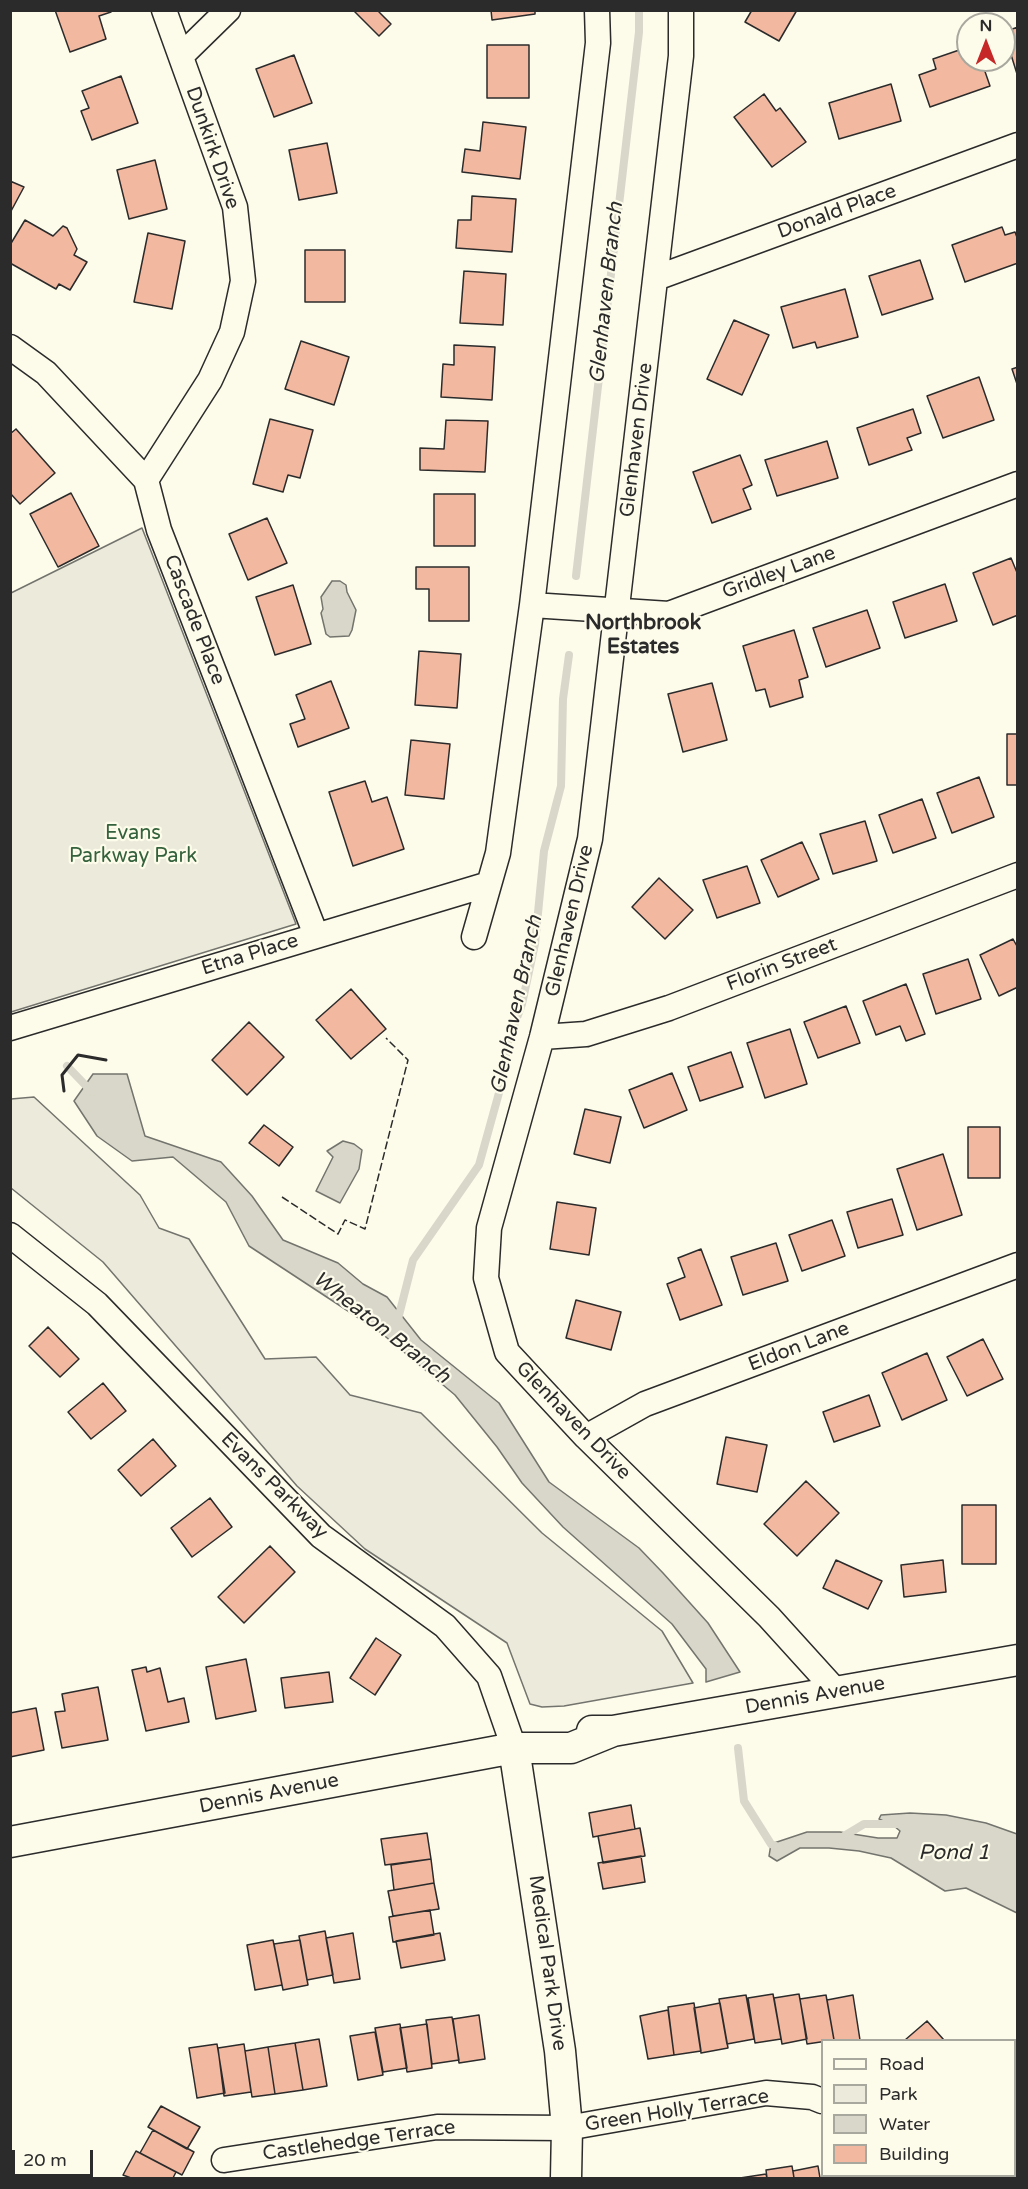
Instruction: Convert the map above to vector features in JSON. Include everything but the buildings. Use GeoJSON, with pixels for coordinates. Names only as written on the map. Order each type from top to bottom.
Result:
{"type":"FeatureCollection","features":[{"type":"Feature","properties":{"kind":"street","name":"Dunkirk Drive"},"geometry":{"type":"LineString","coordinates":[[146,480],[210,380],[232,332],[243,281],[235,207],[164,10]]}},
{"type":"Feature","properties":{"kind":"street"},"geometry":{"type":"LineString","coordinates":[[181,56],[228,10]]}},
{"type":"Feature","properties":{"kind":"street"},"geometry":{"type":"LineString","coordinates":[[474,937],[498,853],[532,605],[598,43],[597,10]]}},
{"type":"Feature","properties":{"kind":"street","name":"Glenhaven Drive"},"geometry":{"type":"LineString","coordinates":[[681,10],[681,56],[590,839],[542,1037],[489,1228],[486,1278],[507,1352],[585,1437],[769,1617],[837,1692]]}},
{"type":"Feature","properties":{"kind":"street","name":"Donald Place"},"geometry":{"type":"LineString","coordinates":[[656,278],[1017,145]]}},
{"type":"Feature","properties":{"kind":"street","name":"Cascade Place"},"geometry":{"type":"LineString","coordinates":[[10,347],[46,373],[146,480],[159,530],[316,935]]}},
{"type":"Feature","properties":{"kind":"street","name":"Gridley Lane"},"geometry":{"type":"LineString","coordinates":[[532,605],[669,614],[1017,484]]}},
{"type":"Feature","properties":{"kind":"street","name":"Florin Street"},"geometry":{"type":"LineString","coordinates":[[542,1037],[585,1034],[669,1008],[1017,875]]}},
{"type":"Feature","properties":{"kind":"street","name":"Etna Place"},"geometry":{"type":"LineString","coordinates":[[10,1028],[489,884]]}},
{"type":"Feature","properties":{"kind":"street","name":"Evans Parkway"},"geometry":{"type":"LineString","coordinates":[[10,1235],[97,1304],[321,1536],[445,1626],[489,1676],[521,1748]]}},
{"type":"Feature","properties":{"kind":"street","name":"Eldon Lane"},"geometry":{"type":"LineString","coordinates":[[585,1437],[645,1404],[1017,1265]]}},
{"type":"Feature","properties":{"kind":"street","name":"Dennis Avenue"},"geometry":{"type":"LineString","coordinates":[[10,1842],[521,1748],[564,1729],[613,1731],[1017,1660]]}},
{"type":"Feature","properties":{"kind":"street","name":"Medical Park Drive"},"geometry":{"type":"LineString","coordinates":[[521,1748],[560,2051],[567,2128],[566,2178]]}},
{"type":"Feature","properties":{"kind":"street","name":"Green Holly Terrace"},"geometry":{"type":"LineString","coordinates":[[567,2128],[766,2093],[812,2097],[821,2101]]}},
{"type":"Feature","properties":{"kind":"street","name":"Castlehedge Terrace"},"geometry":{"type":"LineString","coordinates":[[224,2160],[436,2127],[567,2128]]}},
{"type":"Feature","properties":{"kind":"green space","name":"Evans Parkway Park"},"geometry":{"type":"Polygon","coordinates":[[[142,528],[296,924],[11,1012],[11,593],[142,528]]]}},
{"type":"Feature","properties":{"kind":"green space"},"geometry":{"type":"Polygon","coordinates":[[[34,1097],[140,1195],[159,1228],[189,1239],[265,1359],[316,1357],[350,1395],[421,1413],[542,1533],[662,1631],[693,1683],[564,1706],[542,1707],[530,1704],[507,1643],[365,1549],[297,1486],[103,1262],[11,1188],[11,1099],[34,1097]]]}},
{"type":"Feature","properties":{"kind":"water"},"geometry":{"type":"Polygon","coordinates":[[[332,581],[340,581],[346,585],[356,610],[349,636],[330,637],[326,634],[321,613],[323,609],[321,597],[332,581]]]}},
{"type":"Feature","properties":{"kind":"water"},"geometry":{"type":"Polygon","coordinates":[[[93,1074],[127,1074],[145,1136],[221,1162],[252,1196],[283,1240],[338,1263],[363,1284],[387,1297],[421,1340],[499,1403],[549,1482],[639,1548],[663,1573],[708,1623],[740,1672],[706,1682],[706,1669],[672,1624],[563,1527],[522,1483],[497,1447],[455,1395],[380,1332],[249,1246],[226,1202],[173,1157],[132,1161],[97,1136],[74,1101],[93,1074]]]}},
{"type":"Feature","properties":{"kind":"water"},"geometry":{"type":"Polygon","coordinates":[[[343,1141],[354,1144],[362,1150],[359,1169],[340,1203],[316,1191],[333,1157],[327,1151],[343,1141]]]}},
{"type":"Feature","properties":{"kind":"water","name":"Pond 1"},"geometry":{"type":"Polygon","coordinates":[[[910,1813],[946,1815],[986,1823],[1017,1834],[1017,1913],[966,1888],[945,1891],[891,1858],[859,1851],[829,1848],[800,1848],[777,1861],[769,1856],[771,1844],[807,1832],[840,1832],[878,1838],[897,1838],[900,1831],[879,1819],[881,1815],[910,1813]]]}},
{"type":"Feature","properties":{"kind":"waterway","name":"Glenhaven Branch"},"geometry":{"type":"LineString","coordinates":[[576,576],[639,32],[639,10]]}},
{"type":"Feature","properties":{"kind":"waterway","name":"Glenhaven Branch"},"geometry":{"type":"LineString","coordinates":[[397,1323],[413,1260],[479,1165],[502,1082],[508,1042],[522,1004],[535,944],[544,851],[561,786],[563,699],[569,655]]}},
{"type":"Feature","properties":{"kind":"waterway","name":"Wheaton Branch"},"geometry":{"type":"LineString","coordinates":[[67,1066],[92,1092]]}},
{"type":"Feature","properties":{"kind":"waterway","name":"Wheaton Branch"},"geometry":{"type":"LineString","coordinates":[[738,1748],[744,1801],[771,1844],[780,1848]]}},
{"type":"Feature","properties":{"kind":"waterway","name":"Wheaton Branch"},"geometry":{"type":"LineString","coordinates":[[839,1839],[864,1824],[900,1824]]}},
{"type":"Feature","properties":{"kind":"fence"},"geometry":{"type":"LineString","coordinates":[[282,1197],[338,1234],[345,1220],[365,1229],[408,1060],[386,1038]]}},
{"type":"Feature","properties":{"kind":"wall"},"geometry":{"type":"LineString","coordinates":[[64,1091],[62,1075],[78,1055],[106,1060]]}},
{"type":"Feature","properties":{"kind":"district","name":"Northbrook Estates"},"geometry":{"type":"Point","coordinates":[643,635]}}]}
